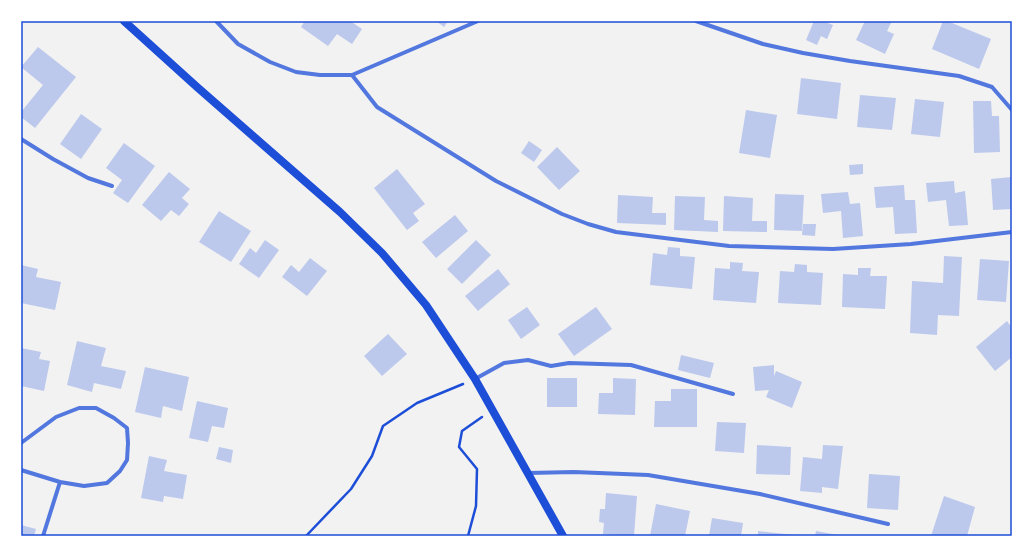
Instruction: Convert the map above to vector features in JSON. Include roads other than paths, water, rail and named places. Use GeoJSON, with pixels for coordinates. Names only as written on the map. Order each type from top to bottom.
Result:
{"type":"FeatureCollection","features":[{"type":"Feature","properties":{"kind":"main road"},"geometry":{"type":"LineString","coordinates":[[124,21],[196,87],[340,212],[382,252],[426,305],[475,379],[563,536]]}},
{"type":"Feature","properties":{"kind":"street"},"geometry":{"type":"LineString","coordinates":[[216,21],[238,44],[270,62],[296,72],[320,75],[352,75],[478,21]]}},
{"type":"Feature","properties":{"kind":"street"},"geometry":{"type":"LineString","coordinates":[[696,21],[763,44],[803,53],[959,76],[992,88],[1012,110]]}},
{"type":"Feature","properties":{"kind":"street"},"geometry":{"type":"LineString","coordinates":[[352,75],[377,107],[496,181],[562,214],[588,224],[616,232],[729,246],[833,249],[911,244],[1012,232]]}},
{"type":"Feature","properties":{"kind":"street"},"geometry":{"type":"LineString","coordinates":[[21,139],[88,178],[112,186]]}},
{"type":"Feature","properties":{"kind":"street"},"geometry":{"type":"LineString","coordinates":[[475,379],[504,363],[528,360],[551,366],[569,363],[631,365],[733,394]]}},
{"type":"Feature","properties":{"kind":"street"},"geometry":{"type":"LineString","coordinates":[[21,443],[56,417],[79,408],[96,408],[114,418],[126,428],[128,443],[127,460],[120,471],[107,483],[84,486],[60,482],[21,470]]}},
{"type":"Feature","properties":{"kind":"street"},"geometry":{"type":"LineString","coordinates":[[528,473],[574,472],[648,475],[760,494],[888,524]]}},
{"type":"Feature","properties":{"kind":"street"},"geometry":{"type":"LineString","coordinates":[[43,536],[60,482]]}}]}
